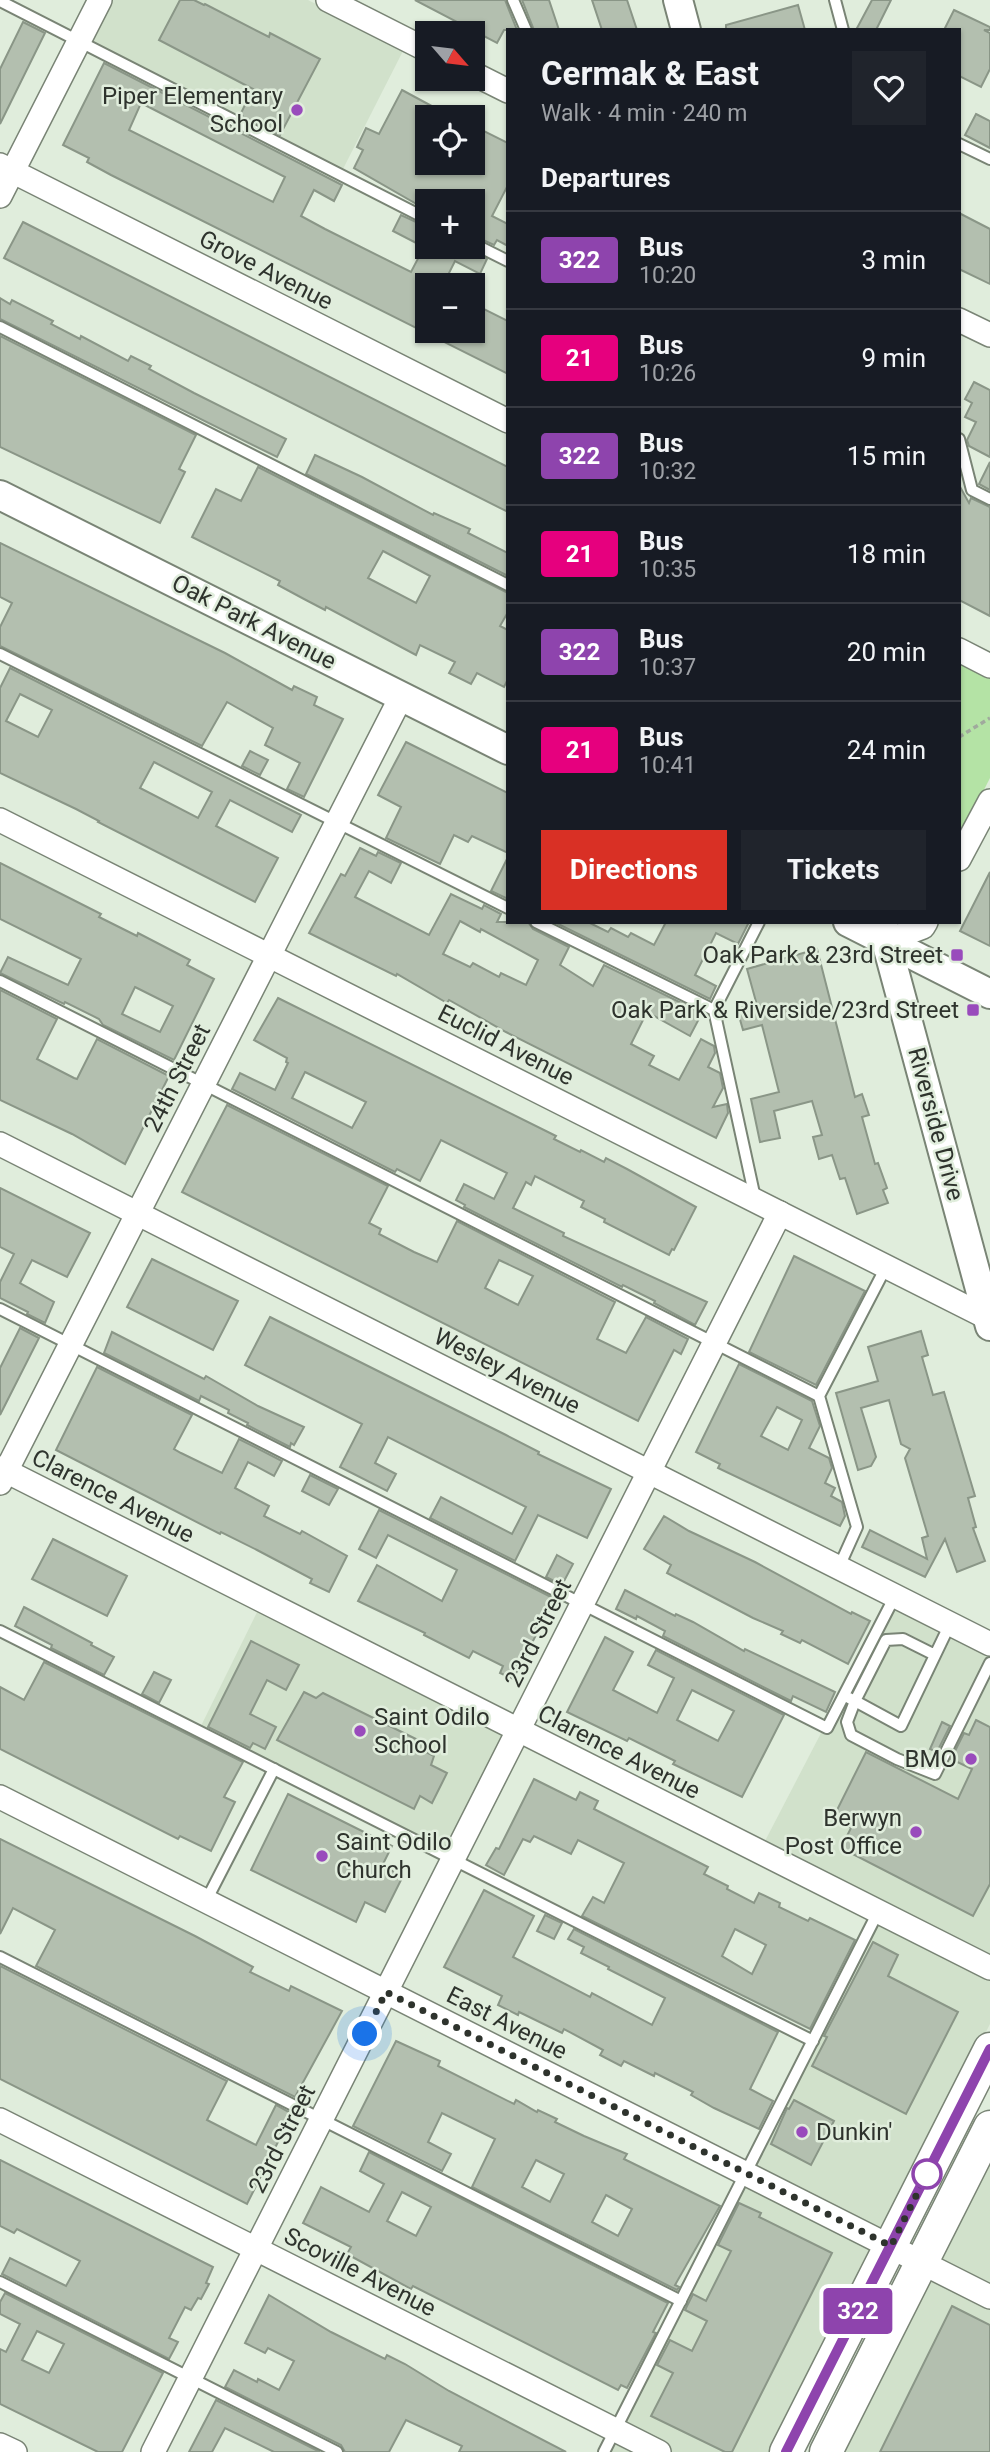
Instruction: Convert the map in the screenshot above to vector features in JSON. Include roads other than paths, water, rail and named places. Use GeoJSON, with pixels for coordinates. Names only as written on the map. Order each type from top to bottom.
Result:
{"type":"FeatureCollection","features":[{"type":"Feature","properties":{"kind":"main road"},"geometry":{"type":"LineString","coordinates":[[786,2452],[990,2049]]}},
{"type":"Feature","properties":{"kind":"main road"},"geometry":{"type":"LineString","coordinates":[[826,2452],[990,2127]]}},
{"type":"Feature","properties":{"kind":"street"},"geometry":{"type":"LineString","coordinates":[[0,196],[6,168],[100,0]]}},
{"type":"Feature","properties":{"kind":"street"},"geometry":{"type":"LineString","coordinates":[[328,0],[415,44]]}},
{"type":"Feature","properties":{"kind":"street"},"geometry":{"type":"LineString","coordinates":[[678,0],[686,28]]}},
{"type":"Feature","properties":{"kind":"street"},"geometry":{"type":"LineString","coordinates":[[485,80],[506,90]]}},
{"type":"Feature","properties":{"kind":"street","name":"Grove Avenue"},"geometry":{"type":"LineString","coordinates":[[6,168],[506,421]]}},
{"type":"Feature","properties":{"kind":"street"},"geometry":{"type":"LineString","coordinates":[[961,321],[990,335]]}},
{"type":"Feature","properties":{"kind":"street","name":"Oak Park Avenue"},"geometry":{"type":"LineString","coordinates":[[0,495],[506,749]]}},
{"type":"Feature","properties":{"kind":"street"},"geometry":{"type":"LineString","coordinates":[[961,651],[990,666]]}},
{"type":"Feature","properties":{"kind":"street","name":"24th Street"},"geometry":{"type":"LineString","coordinates":[[2,1474],[71,1345],[401,697]]}},
{"type":"Feature","properties":{"kind":"street"},"geometry":{"type":"LineString","coordinates":[[961,856],[984,826],[990,801]]}},
{"type":"Feature","properties":{"kind":"street","name":"Euclid Avenue"},"geometry":{"type":"LineString","coordinates":[[0,820],[886,1266],[989,1322]]}},
{"type":"Feature","properties":{"kind":"street"},"geometry":{"type":"LineString","coordinates":[[855,924],[884,932],[990,993]]}},
{"type":"Feature","properties":{"kind":"street"},"geometry":{"type":"LineString","coordinates":[[884,932],[923,927],[925,924]]}},
{"type":"Feature","properties":{"kind":"street","name":"Riverside Drive"},"geometry":{"type":"LineString","coordinates":[[884,932],[989,1322]]}},
{"type":"Feature","properties":{"kind":"street","name":"Wesley Avenue"},"geometry":{"type":"LineString","coordinates":[[0,1144],[990,1644]]}},
{"type":"Feature","properties":{"kind":"street","name":"23rd Street"},"geometry":{"type":"LineString","coordinates":[[153,2452],[780,1213]]}},
{"type":"Feature","properties":{"kind":"street","name":"Clarence Avenue"},"geometry":{"type":"LineString","coordinates":[[2,1474],[990,1968]]}},
{"type":"Feature","properties":{"kind":"street","name":"East Avenue"},"geometry":{"type":"LineString","coordinates":[[0,1797],[990,2297]]}},
{"type":"Feature","properties":{"kind":"street","name":"Scoville Avenue"},"geometry":{"type":"LineString","coordinates":[[0,2120],[659,2452]]}},
{"type":"Feature","properties":{"kind":"street"},"geometry":{"type":"LineString","coordinates":[[0,2445],[15,2452]]}},
{"type":"Feature","properties":{"kind":"lane"},"geometry":{"type":"LineString","coordinates":[[513,0],[525,28]]}},
{"type":"Feature","properties":{"kind":"lane"},"geometry":{"type":"LineString","coordinates":[[835,0],[842,28]]}},
{"type":"Feature","properties":{"kind":"lane"},"geometry":{"type":"LineString","coordinates":[[0,1],[415,213]]}},
{"type":"Feature","properties":{"kind":"lane"},"geometry":{"type":"LineString","coordinates":[[961,145],[990,159]]}},
{"type":"Feature","properties":{"kind":"lane"},"geometry":{"type":"LineString","coordinates":[[485,250],[506,260]]}},
{"type":"Feature","properties":{"kind":"lane"},"geometry":{"type":"LineString","coordinates":[[0,327],[506,583]]}},
{"type":"Feature","properties":{"kind":"lane"},"geometry":{"type":"LineString","coordinates":[[961,447],[972,490],[990,499]]}},
{"type":"Feature","properties":{"kind":"lane"},"geometry":{"type":"LineString","coordinates":[[0,653],[506,907]]}},
{"type":"Feature","properties":{"kind":"lane"},"geometry":{"type":"LineString","coordinates":[[540,924],[714,1010]]}},
{"type":"Feature","properties":{"kind":"lane"},"geometry":{"type":"LineString","coordinates":[[756,1201],[714,1010],[758,924]]}},
{"type":"Feature","properties":{"kind":"lane"},"geometry":{"type":"LineString","coordinates":[[0,981],[819,1396]]}},
{"type":"Feature","properties":{"kind":"lane"},"geometry":{"type":"LineString","coordinates":[[839,1567],[857,1527],[819,1396],[886,1266]]}},
{"type":"Feature","properties":{"kind":"lane"},"geometry":{"type":"LineString","coordinates":[[0,1309],[827,1728],[895,1596]]}},
{"type":"Feature","properties":{"kind":"lane"},"geometry":{"type":"LineString","coordinates":[[844,1695],[901,1726],[950,1624]]}},
{"type":"Feature","properties":{"kind":"lane"},"geometry":{"type":"LineString","coordinates":[[0,1631],[813,2041]]}},
{"type":"Feature","properties":{"kind":"lane"},"geometry":{"type":"LineString","coordinates":[[875,1634],[886,1640],[903,1639],[935,1655]]}},
{"type":"Feature","properties":{"kind":"lane"},"geometry":{"type":"LineString","coordinates":[[886,1640],[847,1721],[851,1735],[897,1759],[935,1773],[990,1663]]}},
{"type":"Feature","properties":{"kind":"lane"},"geometry":{"type":"LineString","coordinates":[[206,1901],[274,1769]]}},
{"type":"Feature","properties":{"kind":"lane"},"geometry":{"type":"LineString","coordinates":[[604,2452],[878,1912]]}},
{"type":"Feature","properties":{"kind":"lane"},"geometry":{"type":"LineString","coordinates":[[0,1957],[681,2301]]}},
{"type":"Feature","properties":{"kind":"lane"},"geometry":{"type":"LineString","coordinates":[[0,2282],[337,2452]]}},
{"type":"Feature","properties":{"kind":"place","name":"Piper Elementary School"},"geometry":{"type":"Point","coordinates":[297,110]}},
{"type":"Feature","properties":{"kind":"place","name":"Oak Park & 23rd Street"},"geometry":{"type":"Point","coordinates":[957,955]}},
{"type":"Feature","properties":{"kind":"place","name":"Oak Park & Riverside/23rd Street"},"geometry":{"type":"Point","coordinates":[973,1010]}},
{"type":"Feature","properties":{"kind":"place","name":"Saint Odilo School"},"geometry":{"type":"Point","coordinates":[360,1731]}},
{"type":"Feature","properties":{"kind":"place","name":"BMO"},"geometry":{"type":"Point","coordinates":[971,1759]}},
{"type":"Feature","properties":{"kind":"place","name":"Berwyn Post Office"},"geometry":{"type":"Point","coordinates":[916,1832]}},
{"type":"Feature","properties":{"kind":"place","name":"Saint Odilo Church"},"geometry":{"type":"Point","coordinates":[322,1856]}},
{"type":"Feature","properties":{"kind":"place","name":"Dunkin'"},"geometry":{"type":"Point","coordinates":[802,2132]}}]}
